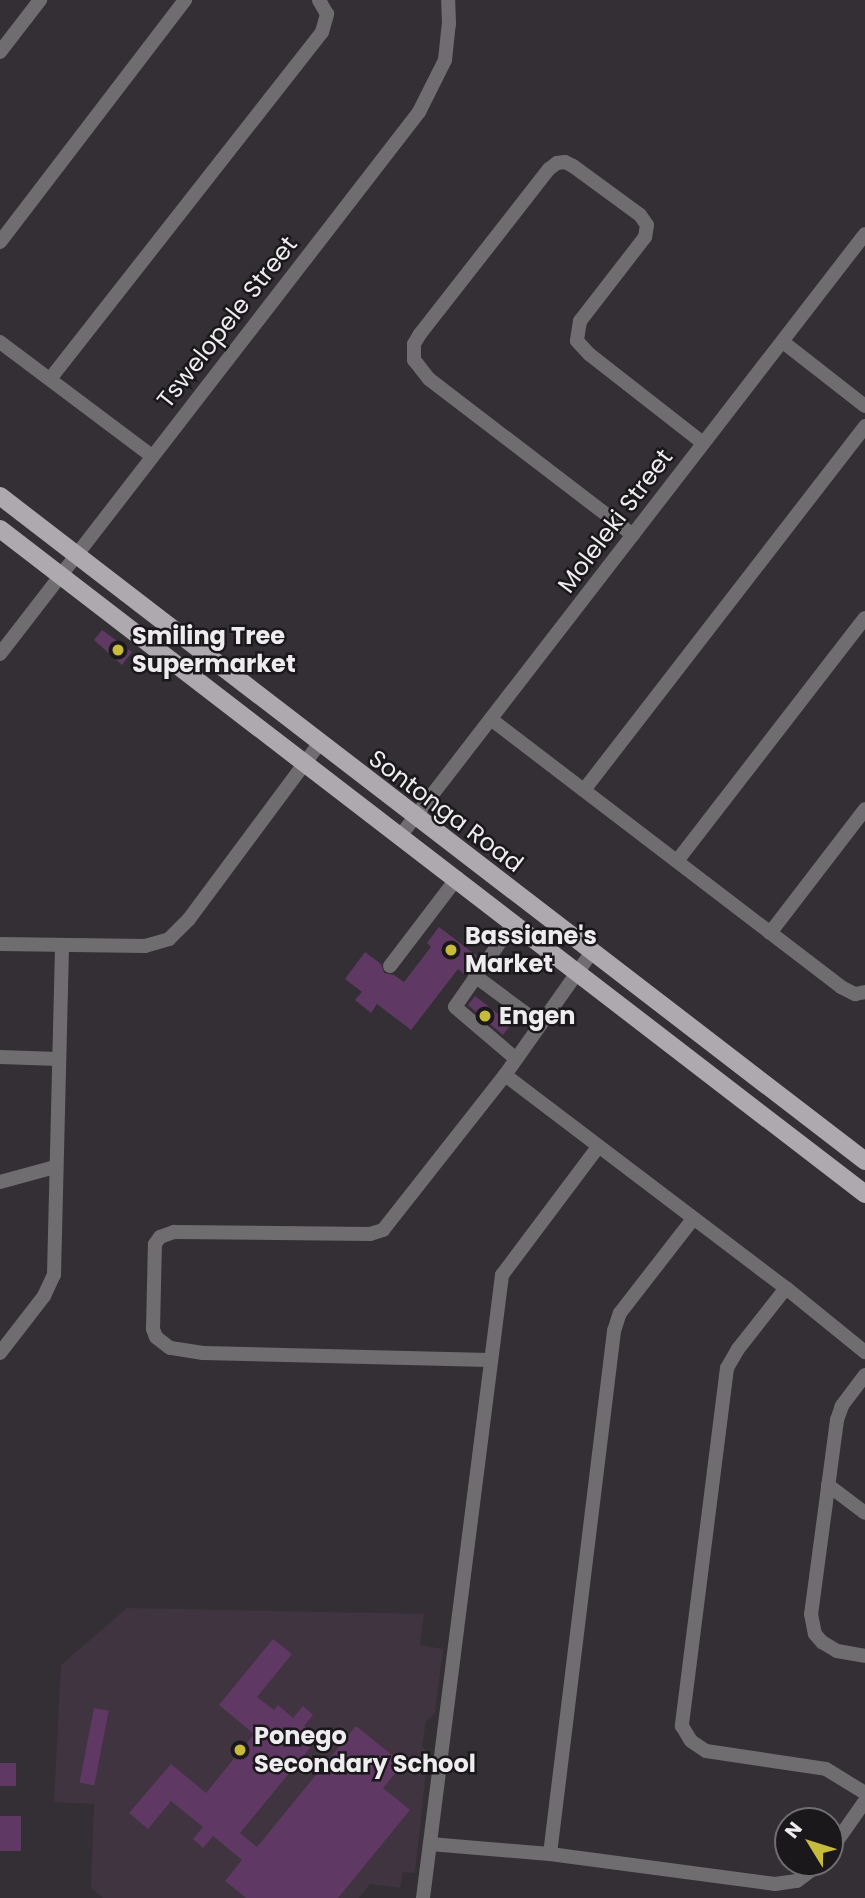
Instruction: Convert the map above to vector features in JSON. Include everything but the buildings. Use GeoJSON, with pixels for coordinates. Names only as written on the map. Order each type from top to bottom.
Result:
{"type":"FeatureCollection","features":[{"type":"Feature","properties":{"kind":"main road","name":"Sontonga Road"},"geometry":{"type":"LineString","coordinates":[[0,496],[415,818],[865,1161]]}},
{"type":"Feature","properties":{"kind":"main road","name":"Sontonga Road"},"geometry":{"type":"LineString","coordinates":[[0,529],[864,1193]]}},
{"type":"Feature","properties":{"kind":"street"},"geometry":{"type":"LineString","coordinates":[[0,52],[40,0]]}},
{"type":"Feature","properties":{"kind":"street"},"geometry":{"type":"LineString","coordinates":[[0,242],[186,0]]}},
{"type":"Feature","properties":{"kind":"street"},"geometry":{"type":"LineString","coordinates":[[50,379],[322,32],[327,14],[319,0]]}},
{"type":"Feature","properties":{"kind":"street","name":"Tswelopele Street"},"geometry":{"type":"LineString","coordinates":[[0,654],[419,112],[444,60],[449,24],[448,0]]}},
{"type":"Feature","properties":{"kind":"street"},"geometry":{"type":"LineString","coordinates":[[633,536],[429,379],[414,360],[414,344],[420,334],[549,169],[557,163],[565,162],[573,166],[640,215],[647,225],[645,237],[580,321],[578,341],[589,354],[703,443]]}},
{"type":"Feature","properties":{"kind":"street","name":"Moleleki Street"},"geometry":{"type":"LineString","coordinates":[[401,835],[865,234]]}},
{"type":"Feature","properties":{"kind":"street"},"geometry":{"type":"LineString","coordinates":[[0,342],[152,456]]}},
{"type":"Feature","properties":{"kind":"street"},"geometry":{"type":"LineString","coordinates":[[783,342],[865,406]]}},
{"type":"Feature","properties":{"kind":"street"},"geometry":{"type":"LineString","coordinates":[[584,790],[865,426]]}},
{"type":"Feature","properties":{"kind":"street"},"geometry":{"type":"LineString","coordinates":[[677,862],[865,618]]}},
{"type":"Feature","properties":{"kind":"street"},"geometry":{"type":"LineString","coordinates":[[492,720],[849,992],[865,992]]}},
{"type":"Feature","properties":{"kind":"street"},"geometry":{"type":"LineString","coordinates":[[0,944],[145,946],[169,939],[189,919],[319,744]]}},
{"type":"Feature","properties":{"kind":"street"},"geometry":{"type":"LineString","coordinates":[[770,933],[865,809]]}},
{"type":"Feature","properties":{"kind":"street"},"geometry":{"type":"LineString","coordinates":[[390,966],[457,878]]}},
{"type":"Feature","properties":{"kind":"street"},"geometry":{"type":"LineString","coordinates":[[514,922],[456,1003],[456,1009],[516,1059]]}},
{"type":"Feature","properties":{"kind":"street"},"geometry":{"type":"LineString","coordinates":[[0,1353],[52,1282],[62,946]]}},
{"type":"Feature","properties":{"kind":"street"},"geometry":{"type":"LineString","coordinates":[[489,1360],[203,1353],[170,1348],[156,1337],[153,1329],[155,1244],[166,1233],[370,1234],[383,1230],[505,1075],[591,953]]}},
{"type":"Feature","properties":{"kind":"street"},"geometry":{"type":"LineString","coordinates":[[475,976],[540,1024]]}},
{"type":"Feature","properties":{"kind":"street"},"geometry":{"type":"LineString","coordinates":[[0,1057],[58,1059]]}},
{"type":"Feature","properties":{"kind":"street"},"geometry":{"type":"LineString","coordinates":[[505,1075],[786,1288],[865,1352]]}},
{"type":"Feature","properties":{"kind":"street"},"geometry":{"type":"LineString","coordinates":[[423,1898],[489,1360],[502,1275],[598,1147]]}},
{"type":"Feature","properties":{"kind":"street"},"geometry":{"type":"LineString","coordinates":[[0,1182],[55,1167]]}},
{"type":"Feature","properties":{"kind":"street"},"geometry":{"type":"LineString","coordinates":[[550,1854],[614,1331],[620,1313],[693,1219]]}},
{"type":"Feature","properties":{"kind":"street"},"geometry":{"type":"LineString","coordinates":[[786,1288],[732,1356],[725,1375],[682,1726],[691,1741],[706,1751],[826,1769],[865,1793]]}},
{"type":"Feature","properties":{"kind":"street"},"geometry":{"type":"LineString","coordinates":[[865,1375],[839,1410],[812,1625],[815,1634],[830,1648],[865,1656]]}},
{"type":"Feature","properties":{"kind":"street"},"geometry":{"type":"LineString","coordinates":[[828,1485],[865,1513]]}},
{"type":"Feature","properties":{"kind":"street"},"geometry":{"type":"LineString","coordinates":[[844,1831],[865,1801]]}},
{"type":"Feature","properties":{"kind":"street"},"geometry":{"type":"LineString","coordinates":[[430,1844],[550,1854],[775,1884],[797,1881],[802,1877]]}},
{"type":"Feature","properties":{"kind":"shaded area","name":"Ponego Secondary School"},"geometry":{"type":"Polygon","coordinates":[[[127,1608],[424,1614],[420,1645],[443,1649],[435,1713],[426,1721],[422,1746],[428,1754],[415,1873],[403,1872],[400,1888],[370,1884],[359,1898],[103,1898],[91,1888],[94,1804],[54,1802],[61,1665],[127,1608]]]}},
{"type":"Feature","properties":{"kind":"place","name":"Smiling Tree Supermarket"},"geometry":{"type":"Point","coordinates":[118,650]}},
{"type":"Feature","properties":{"kind":"place","name":"Bassiane's Market"},"geometry":{"type":"Point","coordinates":[451,950]}},
{"type":"Feature","properties":{"kind":"place","name":"Engen"},"geometry":{"type":"Point","coordinates":[485,1016]}},
{"type":"Feature","properties":{"kind":"place","name":"Ponego Secondary School"},"geometry":{"type":"Point","coordinates":[240,1750]}}]}
